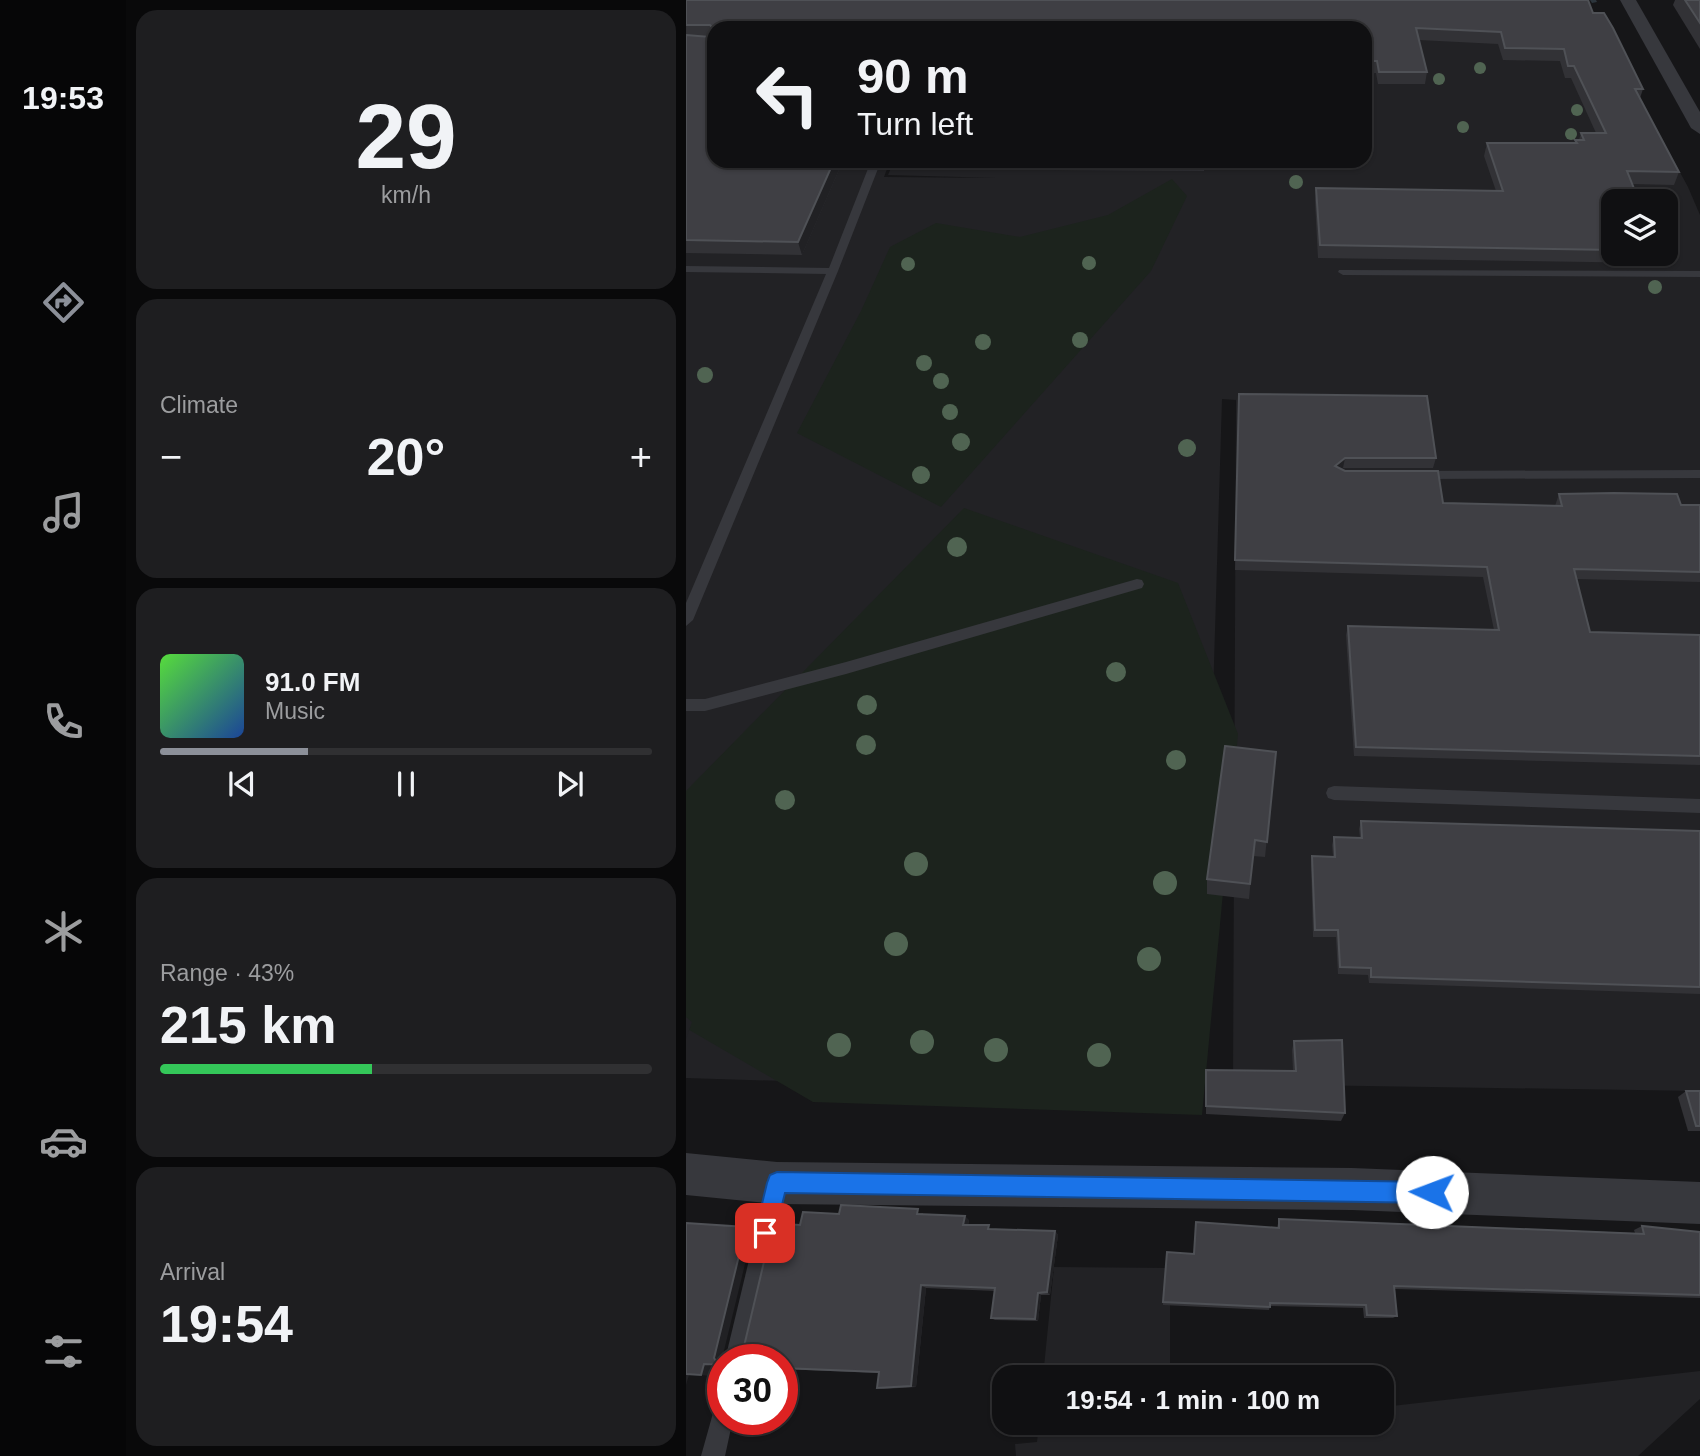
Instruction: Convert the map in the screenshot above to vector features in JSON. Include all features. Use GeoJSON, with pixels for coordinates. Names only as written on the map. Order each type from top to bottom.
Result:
{"type":"FeatureCollection","features":[{"type":"Feature","properties":{"kind":"street"},"geometry":{"type":"LineString","coordinates":[[1628,0],[1700,128]]}},
{"type":"Feature","properties":{"kind":"street"},"geometry":{"type":"LineString","coordinates":[[686,1174],[777,1183],[1352,1189],[1700,1203]]}},
{"type":"Feature","properties":{"kind":"lane"},"geometry":{"type":"LineString","coordinates":[[686,620],[833,271],[873,168]]}},
{"type":"Feature","properties":{"kind":"lane"},"geometry":{"type":"LineString","coordinates":[[686,269],[833,271]]}},
{"type":"Feature","properties":{"kind":"lane"},"geometry":{"type":"LineString","coordinates":[[1343,272],[1700,274]]}},
{"type":"Feature","properties":{"kind":"lane"},"geometry":{"type":"LineString","coordinates":[[1398,475],[1700,474]]}},
{"type":"Feature","properties":{"kind":"lane"},"geometry":{"type":"LineString","coordinates":[[686,705],[705,705],[846,668],[1137,584]]}},
{"type":"Feature","properties":{"kind":"lane"},"geometry":{"type":"LineString","coordinates":[[1334,793],[1700,806]]}},
{"type":"Feature","properties":{"kind":"lane"},"geometry":{"type":"LineString","coordinates":[[740,1344],[777,1183]]}},
{"type":"Feature","properties":{"kind":"lane"},"geometry":{"type":"LineString","coordinates":[[713,1456],[718,1435]]}},
{"type":"Feature","properties":{"kind":"shaded area"},"geometry":{"type":"Polygon","coordinates":[[[686,0],[707,21],[707,168],[887,168],[884,177],[997,178],[888,175],[891,168],[1372,168],[1372,27],[1586,0],[1688,187],[1700,215],[1700,1091],[1233,1084],[1236,400],[1222,399],[1201,1094],[686,1078],[686,0]]]}},
{"type":"Feature","properties":{"kind":"shaded area"},"geometry":{"type":"Polygon","coordinates":[[[1172,179],[1187,196],[1151,271],[941,507],[797,433],[861,311],[890,247],[936,223],[1020,237],[1108,215],[1172,179]]]}},
{"type":"Feature","properties":{"kind":"shaded area"},"geometry":{"type":"Polygon","coordinates":[[[964,508],[1178,583],[1238,734],[1202,1115],[813,1102],[686,1028],[686,791],[964,508]]]}},
{"type":"Feature","properties":{"kind":"shaded area"},"geometry":{"type":"Polygon","coordinates":[[[1054,1267],[1170,1268],[1170,1365],[1044,1365],[1054,1267]]]}},
{"type":"Feature","properties":{"kind":"shaded area"},"geometry":{"type":"Polygon","coordinates":[[[1700,1371],[1700,1399],[1638,1456],[1016,1456],[1015,1444],[1037,1442],[1038,1435],[1394,1435],[1394,1406],[1700,1371]]]}},
{"type":"Feature","properties":{"kind":"building"},"geometry":{"type":"Polygon","coordinates":[[[686,0],[1588,0],[1593,13],[1604,13],[1613,28],[1643,89],[1635,89],[1679,172],[1627,171],[1634,189],[1601,189],[1601,250],[1320,245],[1316,188],[1503,191],[1487,143],[1577,143],[1575,140],[1584,140],[1581,133],[1606,133],[1574,66],[1568,66],[1564,49],[1505,48],[1501,32],[1416,28],[1427,72],[1379,72],[1377,61],[1372,61],[1372,21],[707,21],[707,25],[686,25],[686,0]]]}},
{"type":"Feature","properties":{"kind":"building"},"geometry":{"type":"Polygon","coordinates":[[[1685,0],[1700,0],[1700,23],[1685,0]]]}},
{"type":"Feature","properties":{"kind":"building"},"geometry":{"type":"Polygon","coordinates":[[[686,35],[707,37],[707,168],[831,168],[798,242],[686,240],[686,35]]]}},
{"type":"Feature","properties":{"kind":"building"},"geometry":{"type":"Polygon","coordinates":[[[1239,394],[1427,396],[1436,458],[1345,458],[1335,466],[1345,471],[1438,471],[1443,503],[1562,506],[1559,494],[1614,493],[1677,494],[1681,505],[1700,505],[1700,572],[1574,569],[1590,632],[1700,635],[1700,756],[1356,747],[1348,626],[1499,630],[1487,567],[1235,560],[1239,394]]]}},
{"type":"Feature","properties":{"kind":"building"},"geometry":{"type":"Polygon","coordinates":[[[1225,746],[1276,752],[1267,842],[1255,840],[1250,884],[1207,879],[1225,746]]]}},
{"type":"Feature","properties":{"kind":"building"},"geometry":{"type":"Polygon","coordinates":[[[1361,821],[1700,831],[1700,987],[1371,977],[1371,968],[1340,967],[1338,930],[1315,930],[1312,856],[1335,857],[1334,837],[1362,838],[1361,821]]]}},
{"type":"Feature","properties":{"kind":"building"},"geometry":{"type":"Polygon","coordinates":[[[1342,1040],[1345,1113],[1206,1106],[1206,1070],[1296,1071],[1294,1041],[1342,1040]]]}},
{"type":"Feature","properties":{"kind":"building"},"geometry":{"type":"Polygon","coordinates":[[[1686,1091],[1700,1091],[1700,1126],[1696,1126],[1686,1091]]]}},
{"type":"Feature","properties":{"kind":"building"},"geometry":{"type":"Polygon","coordinates":[[[841,1205],[918,1209],[917,1214],[965,1216],[963,1225],[989,1225],[988,1229],[1055,1231],[1047,1292],[1038,1293],[1035,1319],[991,1318],[995,1288],[921,1285],[911,1386],[877,1388],[879,1372],[798,1369],[798,1344],[745,1344],[772,1228],[782,1228],[784,1224],[800,1225],[803,1212],[839,1214],[841,1205]]]}},
{"type":"Feature","properties":{"kind":"building"},"geometry":{"type":"Polygon","coordinates":[[[1279,1219],[1644,1234],[1642,1226],[1700,1232],[1700,1295],[1394,1286],[1397,1316],[1367,1315],[1366,1305],[1270,1303],[1270,1307],[1163,1302],[1167,1252],[1194,1254],[1196,1222],[1279,1228],[1279,1219]]]}},
{"type":"Feature","properties":{"kind":"building"},"geometry":{"type":"Polygon","coordinates":[[[686,1223],[746,1227],[717,1344],[707,1344],[707,1364],[704,1364],[701,1375],[686,1374],[686,1223]]]}},
{"type":"Feature","properties":{"kind":"route"},"geometry":{"type":"LineString","coordinates":[[765,1233],[777,1183],[1432,1192]]}}]}
